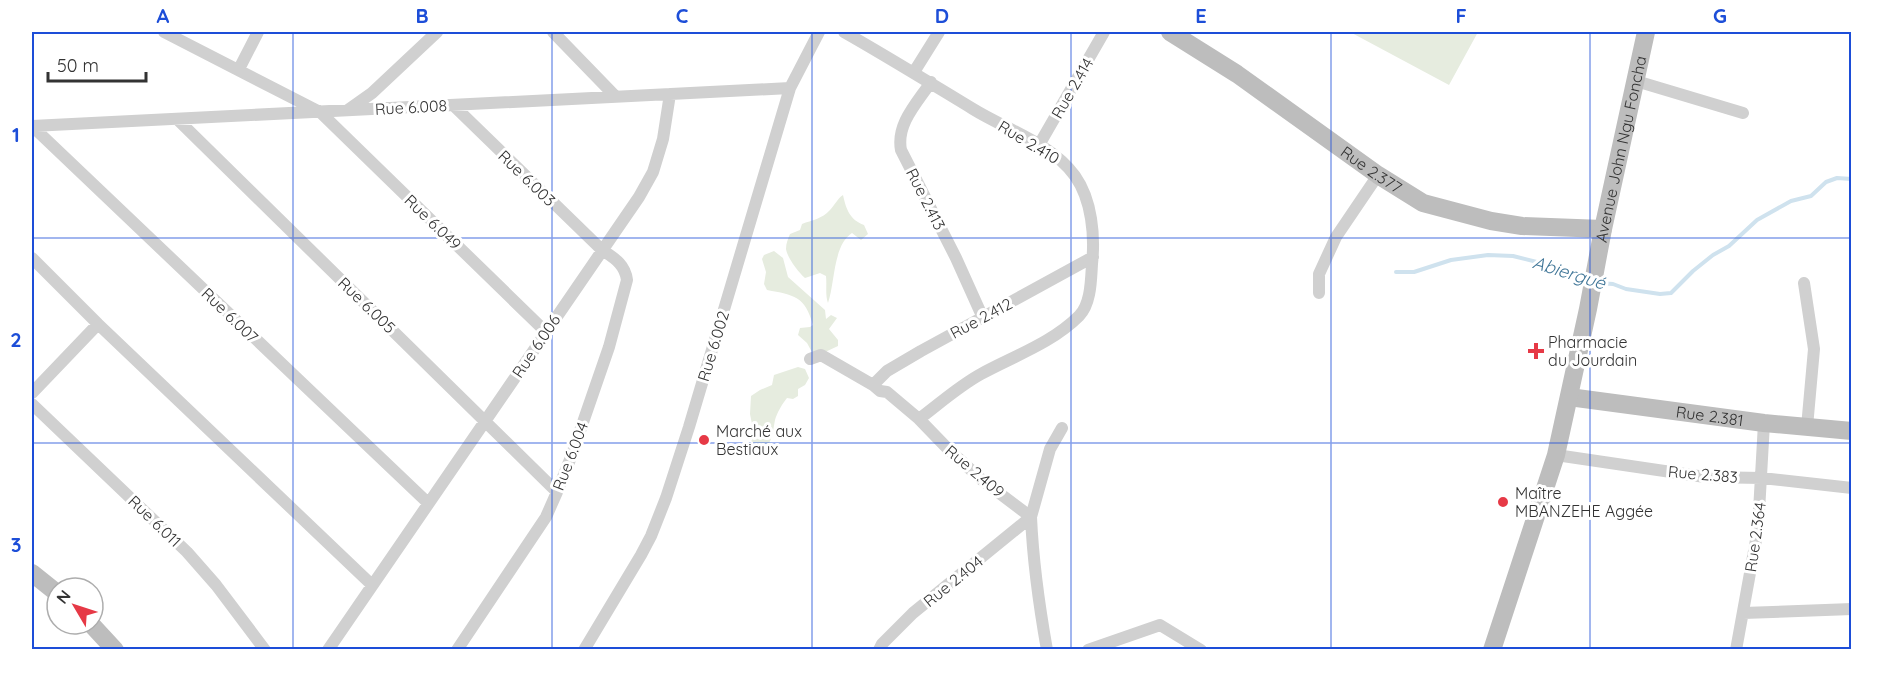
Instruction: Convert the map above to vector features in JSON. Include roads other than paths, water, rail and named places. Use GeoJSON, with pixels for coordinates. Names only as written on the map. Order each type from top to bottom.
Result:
{"type":"FeatureCollection","features":[{"type":"Feature","properties":{"kind":"street","name":"Rue 6.049"},"geometry":{"type":"LineString","coordinates":[[164,32],[320,112],[546,332]]}},
{"type":"Feature","properties":{"kind":"street"},"geometry":{"type":"LineString","coordinates":[[239,69],[258,32]]}},
{"type":"Feature","properties":{"kind":"street"},"geometry":{"type":"LineString","coordinates":[[347,110],[372,93],[437,32]]}},
{"type":"Feature","properties":{"kind":"street"},"geometry":{"type":"LineString","coordinates":[[553,32],[616,97]]}},
{"type":"Feature","properties":{"kind":"street","name":"Rue 6.002"},"geometry":{"type":"LineString","coordinates":[[584,650],[641,555],[666,498],[790,88],[819,32]]}},
{"type":"Feature","properties":{"kind":"street","name":"Rue 2.410"},"geometry":{"type":"LineString","coordinates":[[844,32],[931,82],[974,110],[1051,152],[1076,178],[1086,198],[1090,214],[1093,257],[1090,292],[1081,314],[1055,336],[979,375],[919,419]]}},
{"type":"Feature","properties":{"kind":"street"},"geometry":{"type":"LineString","coordinates":[[914,72],[939,32]]}},
{"type":"Feature","properties":{"kind":"street","name":"Rue 2.414"},"geometry":{"type":"LineString","coordinates":[[1039,145],[1104,32]]}},
{"type":"Feature","properties":{"kind":"street","name":"Rue 2.377"},"geometry":{"type":"LineString","coordinates":[[1170,32],[1237,74],[1378,175],[1423,202],[1491,221],[1522,226],[1603,229]]}},
{"type":"Feature","properties":{"kind":"street","name":"Avenue John Ngu Foncha"},"geometry":{"type":"LineString","coordinates":[[1492,650],[1556,455],[1646,32]]}},
{"type":"Feature","properties":{"kind":"street"},"geometry":{"type":"LineString","coordinates":[[1636,81],[1743,113]]}},
{"type":"Feature","properties":{"kind":"street","name":"Rue 2.413"},"geometry":{"type":"LineString","coordinates":[[931,82],[902,125],[899,136],[901,150],[956,258],[983,318]]}},
{"type":"Feature","properties":{"kind":"street","name":"Rue 6.008"},"geometry":{"type":"LineString","coordinates":[[32,126],[790,88]]}},
{"type":"Feature","properties":{"kind":"street","name":"Rue 6.006"},"geometry":{"type":"LineString","coordinates":[[328,650],[639,197],[654,172],[663,139],[670,94]]}},
{"type":"Feature","properties":{"kind":"street","name":"Rue 6.003"},"geometry":{"type":"LineString","coordinates":[[453,105],[602,250]]}},
{"type":"Feature","properties":{"kind":"street","name":"Rue 6.005"},"geometry":{"type":"LineString","coordinates":[[177,119],[557,492]]}},
{"type":"Feature","properties":{"kind":"street","name":"Rue 6.007"},"geometry":{"type":"LineString","coordinates":[[32,126],[428,503]]}},
{"type":"Feature","properties":{"kind":"street"},"geometry":{"type":"LineString","coordinates":[[1319,293],[1319,274],[1336,237],[1378,175]]}},
{"type":"Feature","properties":{"kind":"street","name":"Rue 6.004"},"geometry":{"type":"LineString","coordinates":[[457,650],[546,517],[557,492],[609,347],[627,280],[626,271],[620,263],[602,250]]}},
{"type":"Feature","properties":{"kind":"street","name":"Rue 2.412"},"geometry":{"type":"LineString","coordinates":[[873,385],[887,371],[912,356],[1093,257]]}},
{"type":"Feature","properties":{"kind":"street"},"geometry":{"type":"LineString","coordinates":[[32,258],[98,324],[372,585]]}},
{"type":"Feature","properties":{"kind":"street"},"geometry":{"type":"LineString","coordinates":[[1804,283],[1814,349],[1807,427]]}},
{"type":"Feature","properties":{"kind":"street"},"geometry":{"type":"LineString","coordinates":[[32,393],[98,324]]}},
{"type":"Feature","properties":{"kind":"street","name":"Rue 2.409"},"geometry":{"type":"LineString","coordinates":[[810,359],[820,356],[887,393],[919,419],[974,472],[1031,517]]}},
{"type":"Feature","properties":{"kind":"street","name":"Rue 2.381"},"geometry":{"type":"LineString","coordinates":[[1569,398],[1764,423],[1851,431]]}},
{"type":"Feature","properties":{"kind":"street","name":"Rue 6.011"},"geometry":{"type":"LineString","coordinates":[[32,404],[188,552],[265,650]]}},
{"type":"Feature","properties":{"kind":"street","name":"Rue 2.364"},"geometry":{"type":"LineString","coordinates":[[1736,650],[1758,529],[1764,423]]}},
{"type":"Feature","properties":{"kind":"street"},"geometry":{"type":"LineString","coordinates":[[1047,650],[1037,594],[1031,517],[1050,449],[1062,428]]}},
{"type":"Feature","properties":{"kind":"street","name":"Rue 2.383"},"geometry":{"type":"LineString","coordinates":[[1556,455],[1705,477],[1762,478],[1851,488]]}},
{"type":"Feature","properties":{"kind":"street","name":"Rue 2.404"},"geometry":{"type":"LineString","coordinates":[[879,650],[882,644],[913,613],[1031,517]]}},
{"type":"Feature","properties":{"kind":"street"},"geometry":{"type":"LineString","coordinates":[[32,573],[45,583]]}},
{"type":"Feature","properties":{"kind":"street"},"geometry":{"type":"LineString","coordinates":[[1743,613],[1851,609]]}},
{"type":"Feature","properties":{"kind":"street"},"geometry":{"type":"LineString","coordinates":[[1088,650],[1160,625],[1201,650]]}},
{"type":"Feature","properties":{"kind":"street"},"geometry":{"type":"LineString","coordinates":[[102,636],[115,650]]}},
{"type":"Feature","properties":{"kind":"waterway","name":"Abiergué"},"geometry":{"type":"LineString","coordinates":[[1599,283],[1660,294],[1671,293],[1693,271],[1729,246],[1757,220],[1791,201],[1811,196],[1826,182],[1837,178],[1852,179]]}},
{"type":"Feature","properties":{"kind":"waterway","name":"Abiergué"},"geometry":{"type":"LineString","coordinates":[[1396,272],[1414,272],[1451,260],[1488,255],[1513,256],[1589,277]]}},
{"type":"Feature","properties":{"kind":"place","name":"Pharmacie du Jourdain"},"geometry":{"type":"Point","coordinates":[1536,351]}},
{"type":"Feature","properties":{"kind":"place","name":"Marché aux Bestiaux"},"geometry":{"type":"Point","coordinates":[704,440]}},
{"type":"Feature","properties":{"kind":"place","name":"Maître MBANZEHE Aggée"},"geometry":{"type":"Point","coordinates":[1503,502]}}]}
